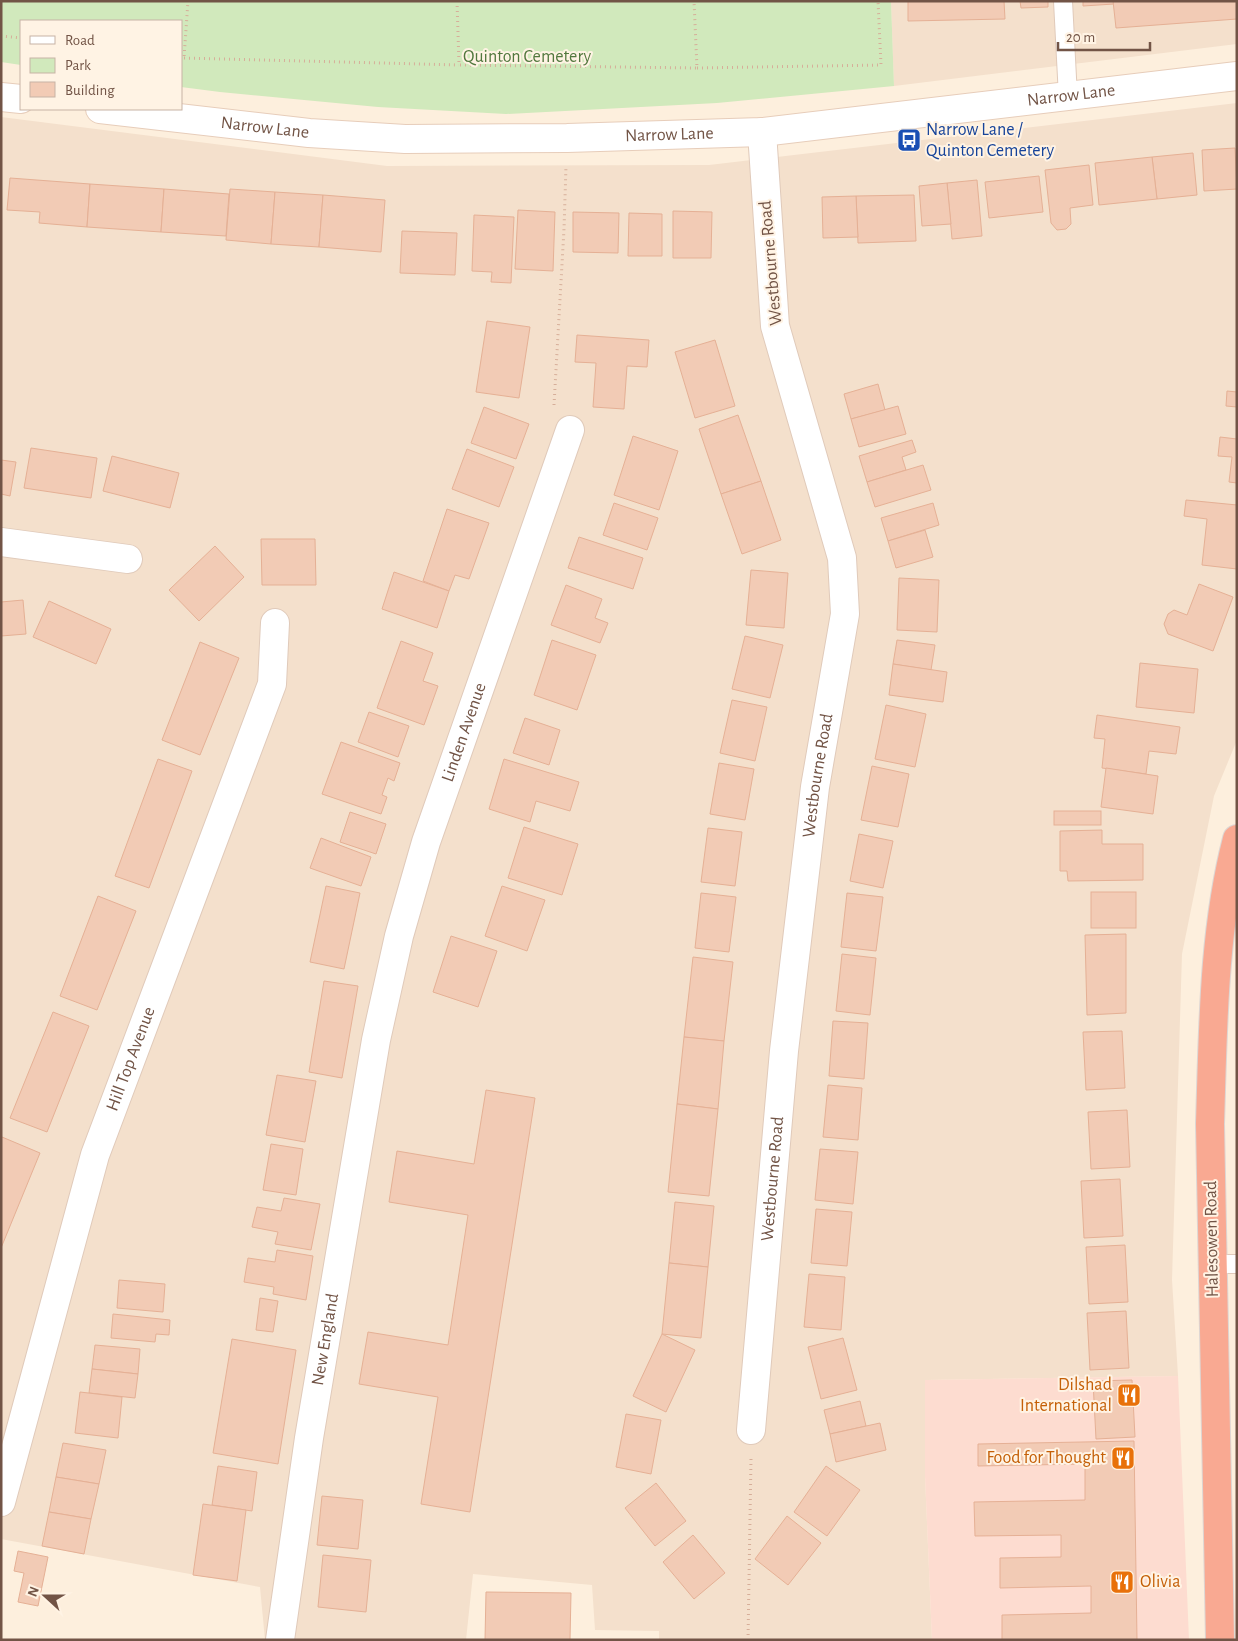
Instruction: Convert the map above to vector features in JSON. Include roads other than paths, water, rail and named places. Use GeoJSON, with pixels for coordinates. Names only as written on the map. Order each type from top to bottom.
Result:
{"type":"FeatureCollection","features":[{"type":"Feature","properties":{"kind":"highway","name":"Halesowen Road"},"geometry":{"type":"LineString","coordinates":[[1220,1640],[1216,1514],[1225,1264],[1210,1124],[1212,1043],[1219,945],[1225,900],[1237,839]]}},
{"type":"Feature","properties":{"kind":"street","name":"Narrow Lane"},"geometry":{"type":"LineString","coordinates":[[109,110],[309,133],[405,139],[567,138],[762,132],[1237,76]]}},
{"type":"Feature","properties":{"kind":"street"},"geometry":{"type":"LineString","coordinates":[[1,97],[20,99]]}},
{"type":"Feature","properties":{"kind":"street","name":"Westbourne Road"},"geometry":{"type":"LineString","coordinates":[[751,1430],[788,1022],[815,787],[845,614],[842,558],[775,326],[762,132]]}},
{"type":"Feature","properties":{"kind":"street","name":"Linden Avenue"},"geometry":{"type":"LineString","coordinates":[[376,1040],[399,936],[426,842],[570,430]]}},
{"type":"Feature","properties":{"kind":"street"},"geometry":{"type":"LineString","coordinates":[[1,542],[128,559]]}},
{"type":"Feature","properties":{"kind":"street","name":"Hill Top Avenue"},"geometry":{"type":"LineString","coordinates":[[1,1502],[95,1155],[272,684],[275,623]]}},
{"type":"Feature","properties":{"kind":"street","name":"New England"},"geometry":{"type":"LineString","coordinates":[[280,1640],[309,1438],[376,1040]]}},
{"type":"Feature","properties":{"kind":"lane"},"geometry":{"type":"LineString","coordinates":[[1063,1],[1068,97]]}},
{"type":"Feature","properties":{"kind":"place","name":"Narrow Lane / Quinton Cemetery"},"geometry":{"type":"Point","coordinates":[909,140]}},
{"type":"Feature","properties":{"kind":"place","name":"Dilshad International"},"geometry":{"type":"Point","coordinates":[1129,1395]}},
{"type":"Feature","properties":{"kind":"place","name":"Food for Thought"},"geometry":{"type":"Point","coordinates":[1123,1458]}},
{"type":"Feature","properties":{"kind":"place","name":"Olivia"},"geometry":{"type":"Point","coordinates":[1122,1582]}},
{"type":"Feature","properties":{"kind":"park label","name":"Quinton Cemetery"},"geometry":{"type":"Point","coordinates":[527,57]}}]}
